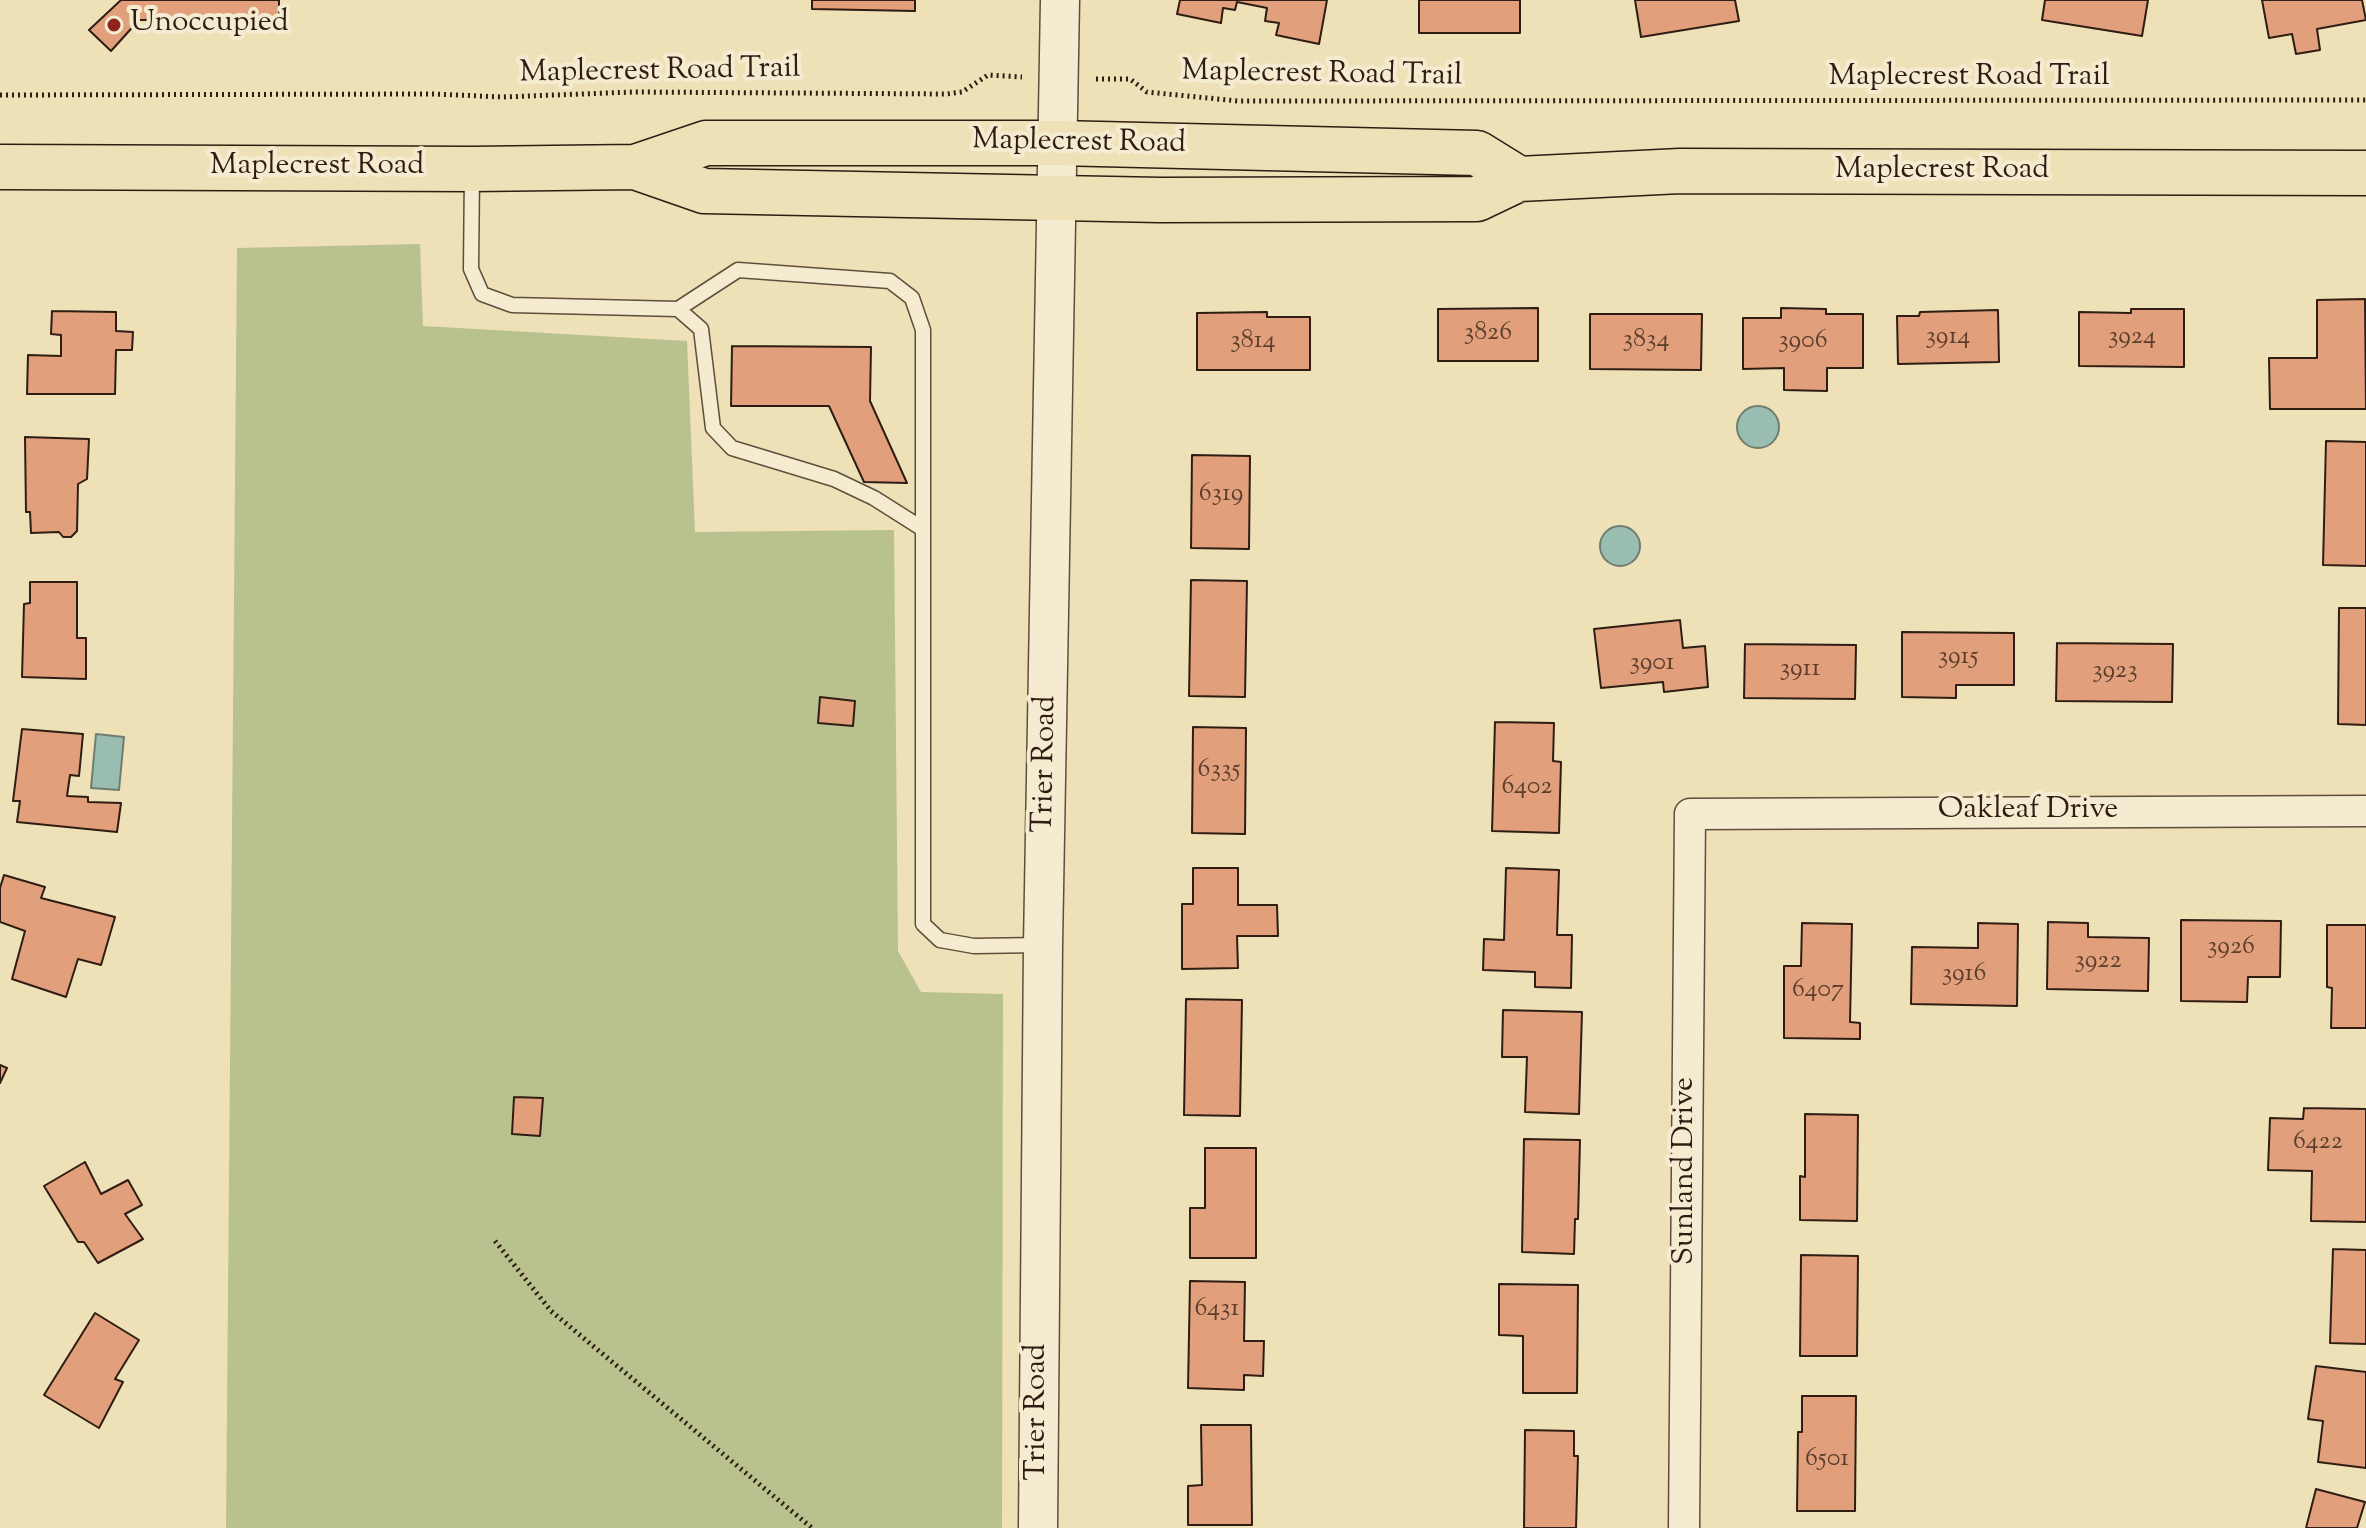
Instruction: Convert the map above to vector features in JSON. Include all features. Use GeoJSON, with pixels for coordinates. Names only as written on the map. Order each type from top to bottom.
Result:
{"type":"FeatureCollection","features":[{"type":"Feature","properties":{"kind":"main road","name":"Maplecrest Road"},"geometry":{"type":"LineString","coordinates":[[0,167],[635,167],[706,143],[1057,143],[1477,153],[1519,179]]}},
{"type":"Feature","properties":{"kind":"main road","name":"Maplecrest Road"},"geometry":{"type":"LineString","coordinates":[[635,167],[704,191],[1055,200],[1477,199],[1519,179],[1680,171],[2366,173]]}},
{"type":"Feature","properties":{"kind":"street","name":"Trier Road"},"geometry":{"type":"LineString","coordinates":[[1038,1528],[1043,945],[1060,0]]}},
{"type":"Feature","properties":{"kind":"street","name":"Oakleaf Drive"},"geometry":{"type":"LineString","coordinates":[[1690,814],[2366,811]]}},
{"type":"Feature","properties":{"kind":"street","name":"Sunland Drive"},"geometry":{"type":"LineString","coordinates":[[1684,1528],[1690,814]]}},
{"type":"Feature","properties":{"kind":"lane"},"geometry":{"type":"LineString","coordinates":[[472,169],[471,269],[482,294],[512,305],[678,309],[738,270],[890,281],[912,298],[923,330],[923,924],[940,940],[974,946],[1043,945]]}},
{"type":"Feature","properties":{"kind":"lane"},"geometry":{"type":"LineString","coordinates":[[678,309],[701,329],[713,428],[732,448],[834,479],[874,498],[923,529]]}},
{"type":"Feature","properties":{"kind":"path","name":"Maplecrest Road Trail"},"geometry":{"type":"LineString","coordinates":[[0,95],[433,94],[502,97],[634,92],[947,94],[962,92],[988,75],[1130,79],[1147,92],[1238,101],[2366,100]]}},
{"type":"Feature","properties":{"kind":"path"},"geometry":{"type":"LineString","coordinates":[[495,1241],[551,1311],[812,1528]]}},
{"type":"Feature","properties":{"kind":"green space"},"geometry":{"type":"Polygon","coordinates":[[[420,244],[423,326],[687,341],[695,532],[894,530],[898,951],[921,992],[1003,994],[1002,1528],[226,1528],[237,248],[420,244]]]}},
{"type":"Feature","properties":{"kind":"water"},"geometry":{"type":"Polygon","coordinates":[[[1758,406],[1773,412],[1779,427],[1773,442],[1758,448],[1743,442],[1737,427],[1743,412],[1758,406]]]}},
{"type":"Feature","properties":{"kind":"water"},"geometry":{"type":"Polygon","coordinates":[[[1620,526],[1634,532],[1640,546],[1634,560],[1620,566],[1606,560],[1600,546],[1606,532],[1620,526]]]}},
{"type":"Feature","properties":{"kind":"water"},"geometry":{"type":"Polygon","coordinates":[[[96,734],[124,737],[119,790],[91,788],[96,734]]]}},
{"type":"Feature","properties":{"kind":"building","name":"Unoccupied"},"geometry":{"type":"Polygon","coordinates":[[[121,0],[279,0],[279,19],[139,20],[111,51],[89,30],[121,0]]]}},
{"type":"Feature","properties":{"kind":"building"},"geometry":{"type":"Polygon","coordinates":[[[812,0],[915,0],[915,11],[812,9],[812,0]]]}},
{"type":"Feature","properties":{"kind":"building"},"geometry":{"type":"Polygon","coordinates":[[[1180,0],[1327,0],[1319,44],[1276,35],[1279,23],[1265,21],[1267,8],[1237,2],[1235,10],[1223,8],[1221,23],[1177,14],[1180,0]]]}},
{"type":"Feature","properties":{"kind":"building"},"geometry":{"type":"Polygon","coordinates":[[[1419,0],[1520,0],[1520,33],[1419,33],[1419,0]]]}},
{"type":"Feature","properties":{"kind":"building"},"geometry":{"type":"Polygon","coordinates":[[[1635,0],[1735,0],[1739,21],[1641,37],[1635,0]]]}},
{"type":"Feature","properties":{"kind":"building"},"geometry":{"type":"Polygon","coordinates":[[[2045,0],[2148,0],[2142,36],[2042,20],[2045,0]]]}},
{"type":"Feature","properties":{"kind":"building"},"geometry":{"type":"Polygon","coordinates":[[[2262,0],[2362,0],[2366,20],[2317,29],[2320,50],[2296,54],[2292,34],[2269,38],[2262,0]]]}},
{"type":"Feature","properties":{"kind":"building"},"geometry":{"type":"Polygon","coordinates":[[[2365,299],[2366,409],[2270,409],[2269,358],[2317,358],[2317,300],[2365,299]]]}},
{"type":"Feature","properties":{"kind":"building"},"geometry":{"type":"Polygon","coordinates":[[[1538,308],[1538,361],[1438,361],[1438,309],[1538,308]]]}},
{"type":"Feature","properties":{"kind":"building"},"geometry":{"type":"Polygon","coordinates":[[[1781,308],[1826,309],[1826,314],[1863,314],[1863,368],[1827,368],[1827,391],[1784,390],[1784,368],[1743,369],[1743,318],[1781,318],[1781,308]]]}},
{"type":"Feature","properties":{"kind":"building"},"geometry":{"type":"Polygon","coordinates":[[[2131,309],[2184,309],[2184,367],[2079,366],[2079,312],[2131,313],[2131,309]]]}},
{"type":"Feature","properties":{"kind":"building"},"geometry":{"type":"Polygon","coordinates":[[[1998,310],[1999,362],[1898,364],[1897,316],[1919,316],[1920,312],[1998,310]]]}},
{"type":"Feature","properties":{"kind":"building"},"geometry":{"type":"Polygon","coordinates":[[[52,311],[116,312],[116,331],[133,332],[132,350],[116,350],[115,394],[27,394],[28,355],[61,356],[61,335],[51,334],[52,311]]]}},
{"type":"Feature","properties":{"kind":"building"},"geometry":{"type":"Polygon","coordinates":[[[1267,312],[1267,317],[1310,317],[1310,370],[1197,370],[1197,313],[1267,312]]]}},
{"type":"Feature","properties":{"kind":"building"},"geometry":{"type":"Polygon","coordinates":[[[1590,314],[1702,314],[1701,370],[1590,369],[1590,314]]]}},
{"type":"Feature","properties":{"kind":"building"},"geometry":{"type":"Polygon","coordinates":[[[732,346],[871,347],[870,401],[907,483],[864,482],[829,406],[731,406],[732,346]]]}},
{"type":"Feature","properties":{"kind":"building"},"geometry":{"type":"Polygon","coordinates":[[[25,437],[89,439],[87,479],[78,484],[77,531],[71,537],[63,537],[59,532],[31,533],[30,512],[26,512],[25,437]]]}},
{"type":"Feature","properties":{"kind":"building"},"geometry":{"type":"Polygon","coordinates":[[[2326,441],[2366,442],[2366,566],[2323,565],[2326,441]]]}},
{"type":"Feature","properties":{"kind":"building"},"geometry":{"type":"Polygon","coordinates":[[[1192,455],[1250,456],[1249,549],[1191,548],[1192,455]]]}},
{"type":"Feature","properties":{"kind":"building"},"geometry":{"type":"Polygon","coordinates":[[[1191,580],[1247,581],[1245,697],[1189,696],[1191,580]]]}},
{"type":"Feature","properties":{"kind":"building"},"geometry":{"type":"Polygon","coordinates":[[[30,582],[77,582],[77,638],[86,638],[86,679],[22,677],[24,604],[30,603],[30,582]]]}},
{"type":"Feature","properties":{"kind":"building"},"geometry":{"type":"Polygon","coordinates":[[[2339,608],[2366,608],[2366,725],[2338,724],[2339,608]]]}},
{"type":"Feature","properties":{"kind":"building"},"geometry":{"type":"Polygon","coordinates":[[[1680,620],[1683,648],[1705,646],[1708,687],[1664,692],[1663,682],[1601,688],[1594,629],[1680,620]]]}},
{"type":"Feature","properties":{"kind":"building"},"geometry":{"type":"Polygon","coordinates":[[[1902,632],[2014,633],[2014,685],[1956,685],[1956,698],[1902,697],[1902,632]]]}},
{"type":"Feature","properties":{"kind":"building"},"geometry":{"type":"Polygon","coordinates":[[[2057,643],[2173,644],[2172,702],[2056,701],[2057,643]]]}},
{"type":"Feature","properties":{"kind":"building"},"geometry":{"type":"Polygon","coordinates":[[[1745,644],[1856,645],[1855,699],[1744,698],[1745,644]]]}},
{"type":"Feature","properties":{"kind":"building"},"geometry":{"type":"Polygon","coordinates":[[[820,697],[855,701],[853,726],[818,723],[820,697]]]}},
{"type":"Feature","properties":{"kind":"building"},"geometry":{"type":"Polygon","coordinates":[[[1495,722],[1554,723],[1553,761],[1561,762],[1559,833],[1492,831],[1495,722]]]}},
{"type":"Feature","properties":{"kind":"building"},"geometry":{"type":"Polygon","coordinates":[[[1193,727],[1246,728],[1245,834],[1192,833],[1193,727]]]}},
{"type":"Feature","properties":{"kind":"building"},"geometry":{"type":"Polygon","coordinates":[[[22,729],[83,734],[79,776],[70,775],[67,796],[88,797],[88,802],[121,803],[117,832],[17,822],[20,801],[13,801],[22,729]]]}},
{"type":"Feature","properties":{"kind":"building"},"geometry":{"type":"Polygon","coordinates":[[[1193,868],[1238,868],[1238,905],[1277,905],[1278,936],[1237,936],[1238,968],[1182,969],[1182,904],[1193,904],[1193,868]]]}},
{"type":"Feature","properties":{"kind":"building"},"geometry":{"type":"Polygon","coordinates":[[[1506,868],[1559,870],[1557,935],[1572,935],[1571,988],[1535,987],[1535,972],[1483,970],[1484,939],[1504,940],[1506,868]]]}},
{"type":"Feature","properties":{"kind":"building"},"geometry":{"type":"Polygon","coordinates":[[[4,875],[45,887],[41,898],[115,917],[101,965],[78,959],[66,997],[12,979],[25,931],[0,922],[0,888],[4,875]]]}},
{"type":"Feature","properties":{"kind":"building"},"geometry":{"type":"Polygon","coordinates":[[[2181,920],[2281,921],[2280,977],[2248,977],[2247,1002],[2181,1001],[2181,920]]]}},
{"type":"Feature","properties":{"kind":"building"},"geometry":{"type":"Polygon","coordinates":[[[2048,922],[2088,923],[2088,937],[2149,938],[2148,991],[2047,989],[2048,922]]]}},
{"type":"Feature","properties":{"kind":"building"},"geometry":{"type":"Polygon","coordinates":[[[1802,923],[1852,924],[1850,1022],[1860,1023],[1860,1039],[1784,1038],[1784,966],[1801,966],[1802,923]]]}},
{"type":"Feature","properties":{"kind":"building"},"geometry":{"type":"Polygon","coordinates":[[[1978,923],[2018,924],[2017,1006],[1911,1004],[1912,947],[1978,948],[1978,923]]]}},
{"type":"Feature","properties":{"kind":"building"},"geometry":{"type":"Polygon","coordinates":[[[2327,925],[2366,925],[2366,1028],[2331,1028],[2332,988],[2327,987],[2327,925]]]}},
{"type":"Feature","properties":{"kind":"building"},"geometry":{"type":"Polygon","coordinates":[[[1186,999],[1242,1000],[1240,1116],[1184,1115],[1186,999]]]}},
{"type":"Feature","properties":{"kind":"building"},"geometry":{"type":"Polygon","coordinates":[[[1503,1010],[1582,1012],[1579,1114],[1525,1112],[1527,1057],[1502,1057],[1503,1010]]]}},
{"type":"Feature","properties":{"kind":"building"},"geometry":{"type":"Polygon","coordinates":[[[0,1065],[7,1068],[0,1083],[0,1065]]]}},
{"type":"Feature","properties":{"kind":"building"},"geometry":{"type":"Polygon","coordinates":[[[514,1097],[543,1098],[540,1136],[512,1134],[514,1097]]]}},
{"type":"Feature","properties":{"kind":"building"},"geometry":{"type":"Polygon","coordinates":[[[2304,1108],[2366,1109],[2366,1222],[2311,1221],[2312,1171],[2268,1170],[2270,1118],[2303,1119],[2304,1108]]]}},
{"type":"Feature","properties":{"kind":"building"},"geometry":{"type":"Polygon","coordinates":[[[1805,1114],[1858,1115],[1857,1221],[1800,1220],[1800,1176],[1805,1177],[1805,1114]]]}},
{"type":"Feature","properties":{"kind":"building"},"geometry":{"type":"Polygon","coordinates":[[[1524,1139],[1580,1140],[1574,1254],[1522,1252],[1524,1139]]]}},
{"type":"Feature","properties":{"kind":"building"},"geometry":{"type":"Polygon","coordinates":[[[1205,1148],[1256,1148],[1256,1258],[1190,1258],[1190,1208],[1205,1208],[1205,1148]]]}},
{"type":"Feature","properties":{"kind":"building"},"geometry":{"type":"Polygon","coordinates":[[[85,1162],[101,1194],[128,1180],[142,1205],[125,1214],[143,1239],[98,1263],[84,1242],[78,1242],[44,1186],[85,1162]]]}},
{"type":"Feature","properties":{"kind":"building"},"geometry":{"type":"Polygon","coordinates":[[[2333,1249],[2366,1250],[2366,1344],[2330,1343],[2333,1249]]]}},
{"type":"Feature","properties":{"kind":"building"},"geometry":{"type":"Polygon","coordinates":[[[1801,1255],[1858,1256],[1857,1356],[1800,1356],[1801,1255]]]}},
{"type":"Feature","properties":{"kind":"building"},"geometry":{"type":"Polygon","coordinates":[[[1190,1281],[1245,1282],[1244,1341],[1264,1341],[1263,1376],[1244,1375],[1244,1390],[1188,1388],[1190,1281]]]}},
{"type":"Feature","properties":{"kind":"building"},"geometry":{"type":"Polygon","coordinates":[[[1499,1284],[1578,1285],[1577,1393],[1523,1393],[1523,1336],[1499,1335],[1499,1284]]]}},
{"type":"Feature","properties":{"kind":"building"},"geometry":{"type":"Polygon","coordinates":[[[95,1313],[139,1340],[115,1379],[123,1382],[99,1428],[44,1395],[95,1313]]]}},
{"type":"Feature","properties":{"kind":"building"},"geometry":{"type":"Polygon","coordinates":[[[2316,1366],[2366,1372],[2366,1468],[2318,1462],[2323,1421],[2308,1419],[2316,1366]]]}},
{"type":"Feature","properties":{"kind":"building"},"geometry":{"type":"Polygon","coordinates":[[[1802,1396],[1856,1396],[1855,1511],[1797,1511],[1798,1432],[1802,1432],[1802,1396]]]}},
{"type":"Feature","properties":{"kind":"building"},"geometry":{"type":"Polygon","coordinates":[[[1201,1425],[1251,1425],[1252,1525],[1188,1525],[1188,1486],[1202,1485],[1201,1425]]]}},
{"type":"Feature","properties":{"kind":"building"},"geometry":{"type":"Polygon","coordinates":[[[1525,1430],[1574,1431],[1574,1456],[1578,1456],[1576,1528],[1524,1528],[1525,1430]]]}},
{"type":"Feature","properties":{"kind":"building"},"geometry":{"type":"Polygon","coordinates":[[[2316,1489],[2365,1502],[2357,1528],[2306,1528],[2316,1489]]]}},
{"type":"Feature","properties":{"kind":"place","name":"Unoccupied"},"geometry":{"type":"Point","coordinates":[114,25]}}]}
